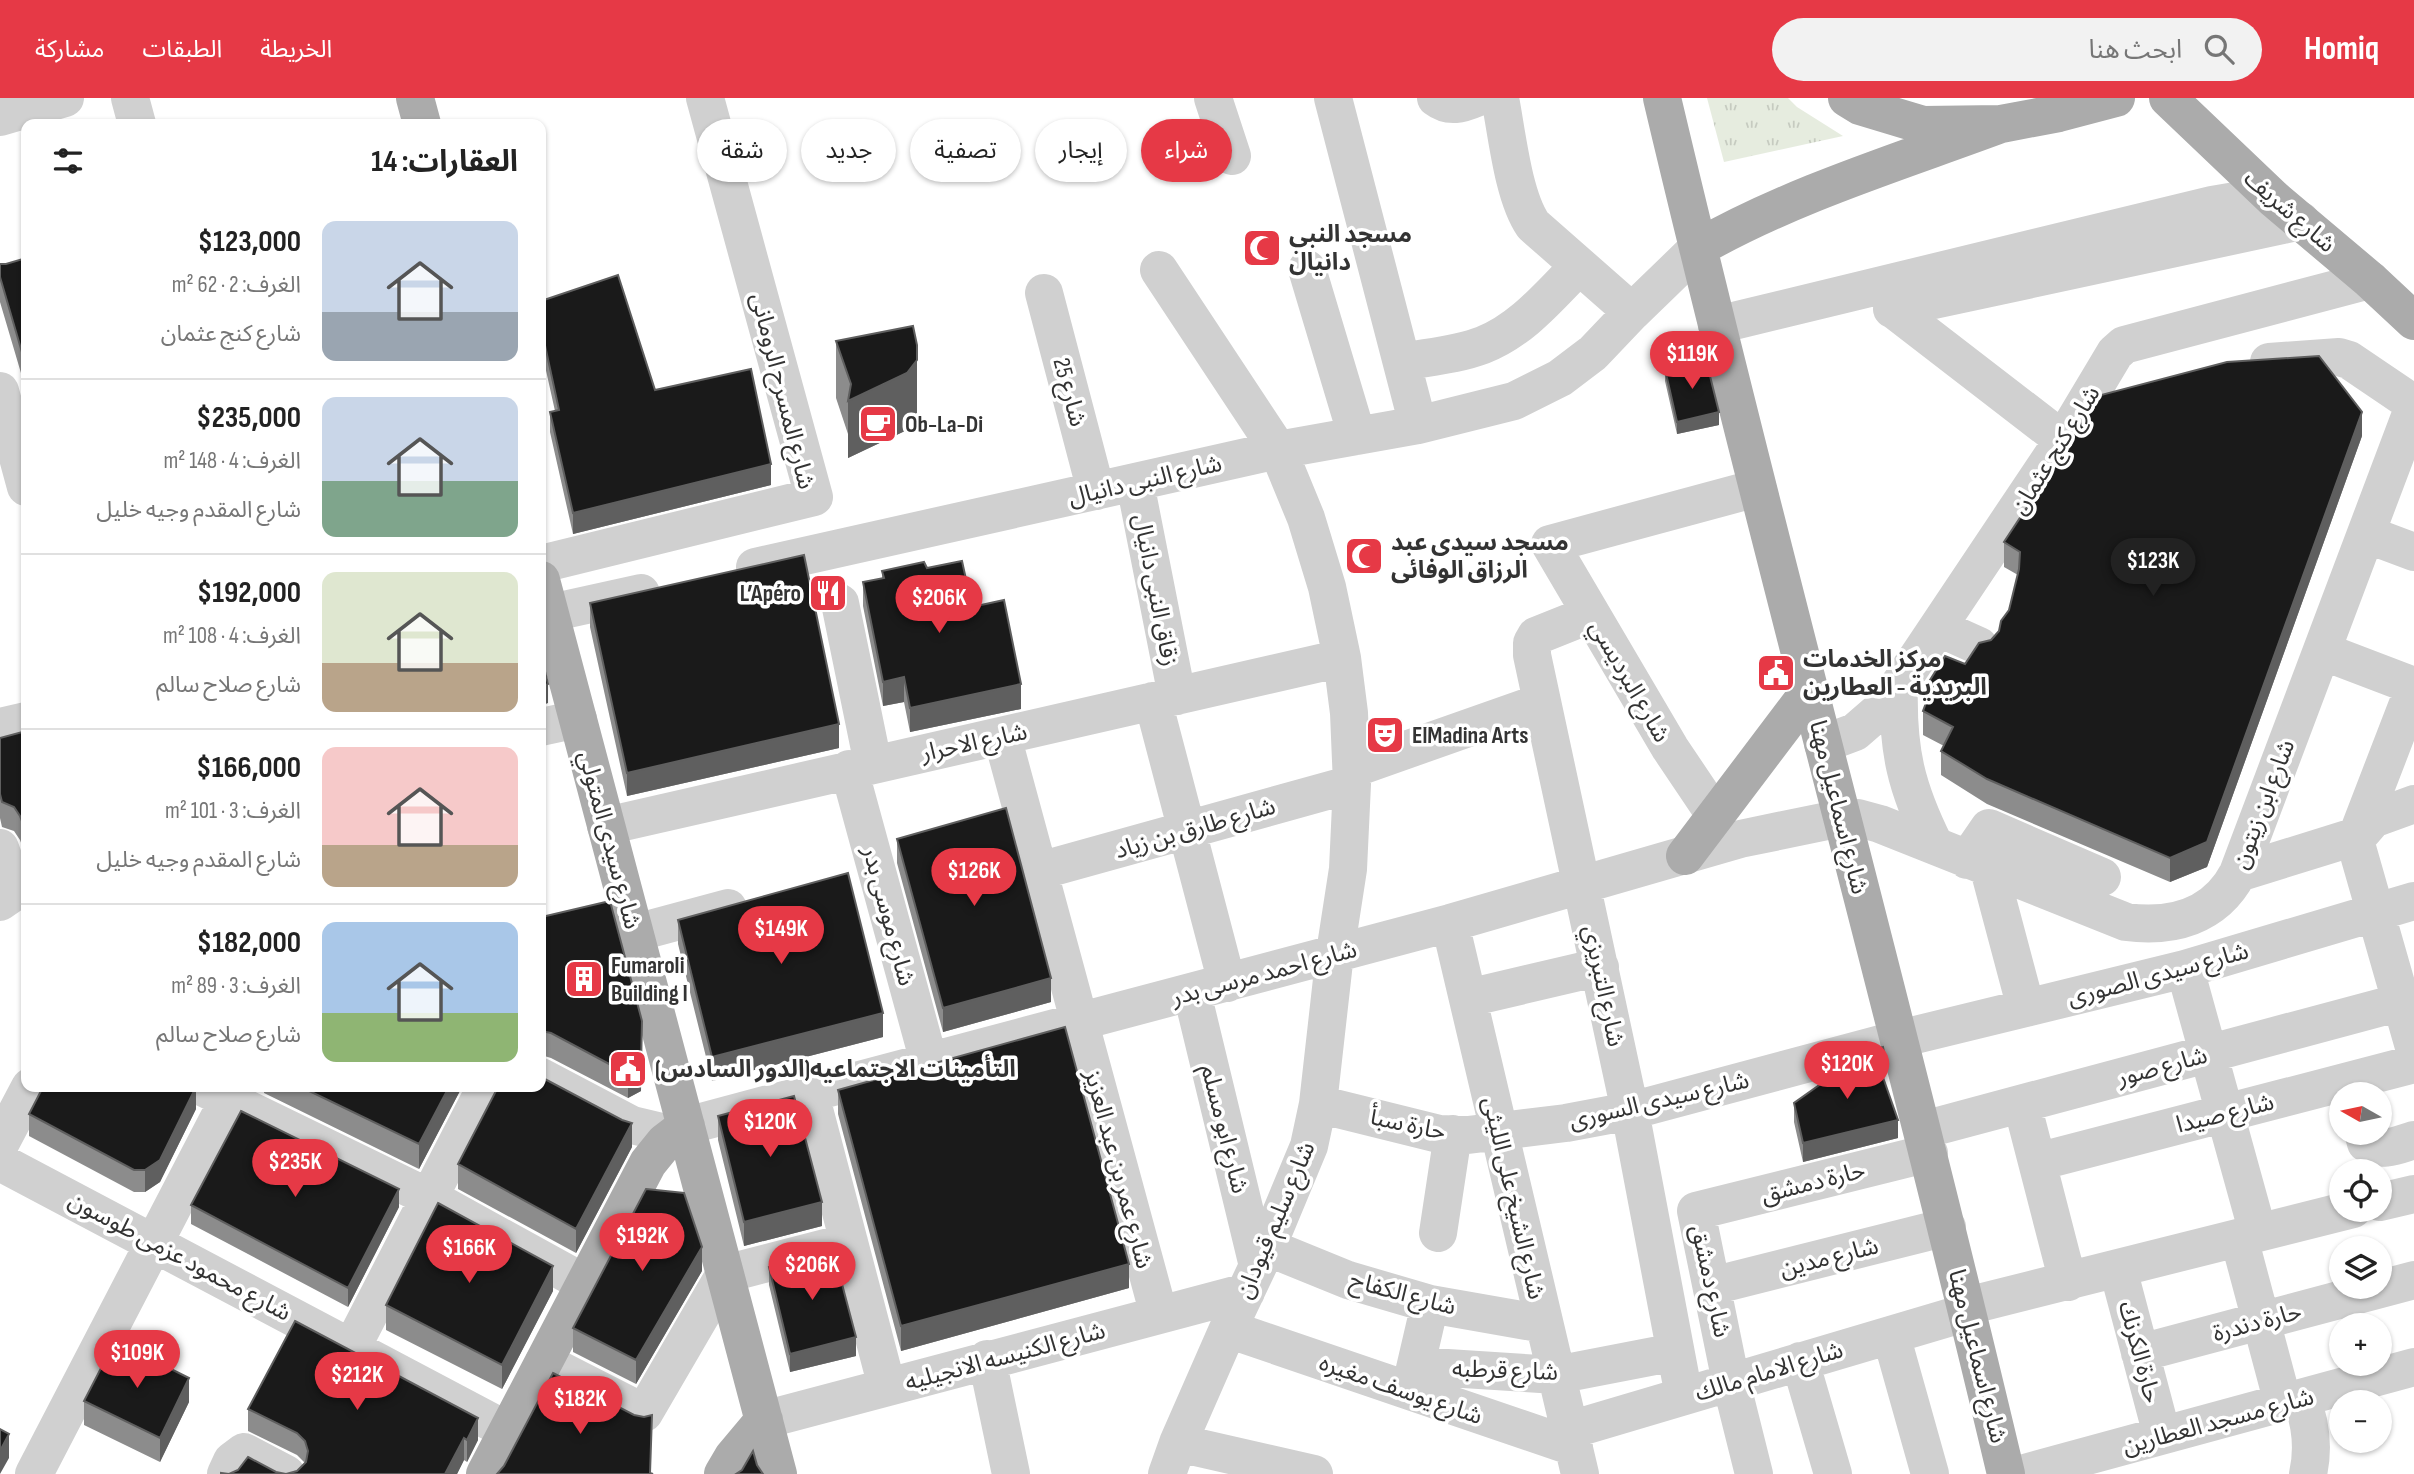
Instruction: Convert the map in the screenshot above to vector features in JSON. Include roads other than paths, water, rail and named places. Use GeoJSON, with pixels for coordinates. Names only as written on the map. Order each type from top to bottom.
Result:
{"type":"FeatureCollection","features":[{"type":"Feature","properties":{"kind":"main road"},"geometry":{"type":"LineString","coordinates":[[415,98],[421,119]]}},
{"type":"Feature","properties":{"kind":"main road","name":"شارع اسماعيل مهنا"},"geometry":{"type":"LineString","coordinates":[[1662,98],[1717,326],[1926,1142],[2006,1474]]}},
{"type":"Feature","properties":{"kind":"main road"},"geometry":{"type":"LineString","coordinates":[[1847,98],[1860,106],[1923,125],[2001,124]]}},
{"type":"Feature","properties":{"kind":"main road"},"geometry":{"type":"LineString","coordinates":[[1698,248],[1743,223],[1803,198],[2001,124],[2116,98]]}},
{"type":"Feature","properties":{"kind":"main road","name":"شارع شريف"},"geometry":{"type":"LineString","coordinates":[[2168,98],[2288,210],[2414,321]]}},
{"type":"Feature","properties":{"kind":"main road","name":"شارع سيدى المتولي"},"geometry":{"type":"LineString","coordinates":[[546,613],[578,719],[635,933],[680,1131],[725,1274],[778,1474]]}},
{"type":"Feature","properties":{"kind":"main road"},"geometry":{"type":"LineString","coordinates":[[1685,856],[1810,692]]}},
{"type":"Feature","properties":{"kind":"main road"},"geometry":{"type":"LineString","coordinates":[[485,1474],[648,1163],[665,1142],[680,1131]]}},
{"type":"Feature","properties":{"kind":"main road"},"geometry":{"type":"LineString","coordinates":[[723,1474],[733,1457],[764,1420]]}},
{"type":"Feature","properties":{"kind":"street"},"geometry":{"type":"LineString","coordinates":[[0,117],[65,98]]}},
{"type":"Feature","properties":{"kind":"street"},"geometry":{"type":"LineString","coordinates":[[130,98],[136,119]]}},
{"type":"Feature","properties":{"kind":"street","name":"شارع المسرح الرومانى"},"geometry":{"type":"LineString","coordinates":[[546,563],[814,497],[705,98]]}},
{"type":"Feature","properties":{"kind":"street"},"geometry":{"type":"LineString","coordinates":[[1213,98],[1220,119]]}},
{"type":"Feature","properties":{"kind":"street"},"geometry":{"type":"LineString","coordinates":[[1333,98],[1418,425]]}},
{"type":"Feature","properties":{"kind":"street"},"geometry":{"type":"LineString","coordinates":[[1436,98],[1442,103],[1460,105],[1476,98]]}},
{"type":"Feature","properties":{"kind":"street"},"geometry":{"type":"LineString","coordinates":[[1500,98],[1522,207],[1533,225],[1632,312]]}},
{"type":"Feature","properties":{"kind":"street"},"geometry":{"type":"LineString","coordinates":[[1717,326],[2212,205],[2253,198],[2288,210]]}},
{"type":"Feature","properties":{"kind":"street"},"geometry":{"type":"LineString","coordinates":[[1809,303],[1832,314],[1855,317],[2288,210]]}},
{"type":"Feature","properties":{"kind":"street","name":"شارع النبى دانيال"},"geometry":{"type":"LineString","coordinates":[[722,575],[1278,450],[1418,425],[1514,401],[1560,378],[1593,353],[1698,248]]}},
{"type":"Feature","properties":{"kind":"street"},"geometry":{"type":"LineString","coordinates":[[1402,362],[1482,346],[1504,335],[1524,320],[1580,266]]}},
{"type":"Feature","properties":{"kind":"street","name":"شارع سليم قيودان"},"geometry":{"type":"LineString","coordinates":[[1159,270],[1278,450],[1306,518],[1326,587],[1342,658],[1349,713],[1352,776],[1348,869],[1335,953],[1318,1104],[1309,1146],[1172,1459]]}},
{"type":"Feature","properties":{"kind":"street"},"geometry":{"type":"LineString","coordinates":[[1307,270],[1357,436]]}},
{"type":"Feature","properties":{"kind":"street","name":"شارع كنج عثمان"},"geometry":{"type":"LineString","coordinates":[[1823,744],[1855,732],[1885,706],[2063,440],[2115,353],[2124,345],[2370,280]]}},
{"type":"Feature","properties":{"kind":"street","name":"شارع 25"},"geometry":{"type":"LineString","coordinates":[[1044,293],[1096,491]]}},
{"type":"Feature","properties":{"kind":"street"},"geometry":{"type":"LineString","coordinates":[[1893,309],[2063,440]]}},
{"type":"Feature","properties":{"kind":"street"},"geometry":{"type":"LineString","coordinates":[[2232,366],[2339,356],[2349,360],[2414,405]]}},
{"type":"Feature","properties":{"kind":"street"},"geometry":{"type":"LineString","coordinates":[[0,391],[20,443]]}},
{"type":"Feature","properties":{"kind":"street","name":"شارع ابن زيتون"},"geometry":{"type":"LineString","coordinates":[[1842,818],[1858,818],[1880,824],[2126,922],[2150,925],[2174,923],[2198,913],[2217,900],[2234,882],[2238,873],[2414,405]]}},
{"type":"Feature","properties":{"kind":"street","name":"زقاق النبى دانيال"},"geometry":{"type":"LineString","coordinates":[[1135,483],[1165,698],[1188,830]]}},
{"type":"Feature","properties":{"kind":"street","name":"شارع البرديسي"},"geometry":{"type":"LineString","coordinates":[[1715,815],[1670,748],[1550,544],[1758,488]]}},
{"type":"Feature","properties":{"kind":"street"},"geometry":{"type":"LineString","coordinates":[[2365,534],[2414,552]]}},
{"type":"Feature","properties":{"kind":"street"},"geometry":{"type":"LineString","coordinates":[[546,603],[668,586]]}},
{"type":"Feature","properties":{"kind":"street","name":"شارع موسى بدر"},"geometry":{"type":"LineString","coordinates":[[840,603],[861,767],[862,871],[929,1062]]}},
{"type":"Feature","properties":{"kind":"street","name":"شارع التبريزي"},"geometry":{"type":"LineString","coordinates":[[1591,614],[1536,636],[1532,643],[1532,655],[1584,886],[1684,1396]]}},
{"type":"Feature","properties":{"kind":"street"},"geometry":{"type":"LineString","coordinates":[[1939,628],[1979,646]]}},
{"type":"Feature","properties":{"kind":"street"},"geometry":{"type":"LineString","coordinates":[[2322,651],[2414,687],[2355,836],[2414,1047]]}},
{"type":"Feature","properties":{"kind":"street","name":"شارع الاحرار"},"geometry":{"type":"LineString","coordinates":[[606,826],[1342,658]]}},
{"type":"Feature","properties":{"kind":"street"},"geometry":{"type":"LineString","coordinates":[[1899,685],[1898,727],[1904,769],[1916,808],[1964,858],[2026,1008]]}},
{"type":"Feature","properties":{"kind":"street","name":"شارع طارق بن زياد"},"geometry":{"type":"LineString","coordinates":[[1039,871],[1188,830],[1352,776],[1542,702]]}},
{"type":"Feature","properties":{"kind":"street"},"geometry":{"type":"LineString","coordinates":[[546,726],[578,719]]}},
{"type":"Feature","properties":{"kind":"street"},"geometry":{"type":"LineString","coordinates":[[0,727],[21,721]]}},
{"type":"Feature","properties":{"kind":"street","name":"شارع عمر بن عبد العزيز"},"geometry":{"type":"LineString","coordinates":[[1002,736],[1159,1315]]}},
{"type":"Feature","properties":{"kind":"street"},"geometry":{"type":"LineString","coordinates":[[2238,873],[2355,836],[2373,819],[2414,804]]}},
{"type":"Feature","properties":{"kind":"street","name":"شارع احمد مرسى بدر"},"geometry":{"type":"LineString","coordinates":[[680,1131],[1450,923],[1740,839],[1842,818]]}},
{"type":"Feature","properties":{"kind":"street"},"geometry":{"type":"LineString","coordinates":[[1964,858],[1989,828],[2102,877]]}},
{"type":"Feature","properties":{"kind":"street","name":"شارع ابو مسلم"},"geometry":{"type":"LineString","coordinates":[[1188,830],[1209,988],[1257,1268]]}},
{"type":"Feature","properties":{"kind":"street"},"geometry":{"type":"LineString","coordinates":[[0,848],[13,893],[0,902]]}},
{"type":"Feature","properties":{"kind":"street"},"geometry":{"type":"LineString","coordinates":[[635,933],[755,900]]}},
{"type":"Feature","properties":{"kind":"street","name":"شارع سيدى الصورى"},"geometry":{"type":"LineString","coordinates":[[1899,1040],[2199,965],[2414,901]]}},
{"type":"Feature","properties":{"kind":"street"},"geometry":{"type":"LineString","coordinates":[[2198,913],[2199,965],[2208,1054],[2225,1113],[2249,1236],[2261,1321],[2292,1400],[2310,1420],[2312,1442],[2308,1474]]}},
{"type":"Feature","properties":{"kind":"street","name":"شارع الشيخ على الليثى"},"geometry":{"type":"LineString","coordinates":[[1450,923],[1574,1450]]}},
{"type":"Feature","properties":{"kind":"street"},"geometry":{"type":"LineString","coordinates":[[1468,998],[1600,967]]}},
{"type":"Feature","properties":{"kind":"street","name":"شارع صور"},"geometry":{"type":"LineString","coordinates":[[1926,1142],[2022,1104],[2401,1002]]}},
{"type":"Feature","properties":{"kind":"street","name":"شارع سيدى السورى"},"geometry":{"type":"LineString","coordinates":[[1499,1131],[1566,1123],[1630,1111],[1899,1040]]}},
{"type":"Feature","properties":{"kind":"street","name":"شارع صيدا"},"geometry":{"type":"LineString","coordinates":[[2366,1082],[2414,1064]]}},
{"type":"Feature","properties":{"kind":"street"},"geometry":{"type":"LineString","coordinates":[[546,1080],[632,1125],[680,1131]]}},
{"type":"Feature","properties":{"kind":"street"},"geometry":{"type":"LineString","coordinates":[[0,1144],[27,1092]]}},
{"type":"Feature","properties":{"kind":"street"},"geometry":{"type":"LineString","coordinates":[[34,1474],[154,1243],[222,1092]]}},
{"type":"Feature","properties":{"kind":"street"},"geometry":{"type":"LineString","coordinates":[[224,1092],[430,1198],[586,1284]]}},
{"type":"Feature","properties":{"kind":"street"},"geometry":{"type":"LineString","coordinates":[[352,1348],[483,1092]]}},
{"type":"Feature","properties":{"kind":"street","name":"شارع صيدا"},"geometry":{"type":"LineString","coordinates":[[2037,1162],[2225,1113],[2329,1092]]}},
{"type":"Feature","properties":{"kind":"street"},"geometry":{"type":"LineString","coordinates":[[810,1094],[887,1387]]}},
{"type":"Feature","properties":{"kind":"street","name":"حارة سبأ"},"geometry":{"type":"LineString","coordinates":[[1318,1104],[1439,1134],[1499,1131]]}},
{"type":"Feature","properties":{"kind":"street"},"geometry":{"type":"LineString","coordinates":[[2022,1104],[2068,1282]]}},
{"type":"Feature","properties":{"kind":"street"},"geometry":{"type":"LineString","coordinates":[[1438,1233],[1453,1134]]}},
{"type":"Feature","properties":{"kind":"street"},"geometry":{"type":"LineString","coordinates":[[2371,1145],[2381,1149],[2414,1140]]}},
{"type":"Feature","properties":{"kind":"street","name":"حارة دمشق"},"geometry":{"type":"LineString","coordinates":[[1696,1211],[1926,1142]]}},
{"type":"Feature","properties":{"kind":"street","name":"شارع محمود عزمى طوسون"},"geometry":{"type":"LineString","coordinates":[[0,1162],[508,1431]]}},
{"type":"Feature","properties":{"kind":"street"},"geometry":{"type":"LineString","coordinates":[[2392,1199],[2414,1194]]}},
{"type":"Feature","properties":{"kind":"street","name":"شارع دمشق"},"geometry":{"type":"LineString","coordinates":[[1696,1211],[1731,1382],[1754,1474]]}},
{"type":"Feature","properties":{"kind":"street","name":"شارع الامام مالك"},"geometry":{"type":"LineString","coordinates":[[1574,1450],[1684,1396],[1891,1335],[1967,1309],[2329,1215]]}},
{"type":"Feature","properties":{"kind":"street","name":"شارع مدين"},"geometry":{"type":"LineString","coordinates":[[1712,1286],[1947,1227]]}},
{"type":"Feature","properties":{"kind":"street"},"geometry":{"type":"LineString","coordinates":[[544,1362],[644,1413],[725,1274],[849,1242]]}},
{"type":"Feature","properties":{"kind":"street","name":"شارع الكفاح"},"geometry":{"type":"LineString","coordinates":[[1257,1268],[1348,1280],[1430,1304],[1544,1324]]}},
{"type":"Feature","properties":{"kind":"street","name":"شارع الكنيسه الانجيليه"},"geometry":{"type":"LineString","coordinates":[[764,1420],[1159,1315],[1257,1268]]}},
{"type":"Feature","properties":{"kind":"street","name":"حارة الكرنك"},"geometry":{"type":"LineString","coordinates":[[2118,1269],[2162,1435]]}},
{"type":"Feature","properties":{"kind":"street","name":"حارة دندرة"},"geometry":{"type":"LineString","coordinates":[[2140,1353],[2414,1280]]}},
{"type":"Feature","properties":{"kind":"street"},"geometry":{"type":"LineString","coordinates":[[1413,1379],[1430,1304]]}},
{"type":"Feature","properties":{"kind":"street","name":"شارع يوسف مغيره"},"geometry":{"type":"LineString","coordinates":[[1228,1329],[1413,1379],[1574,1450]]}},
{"type":"Feature","properties":{"kind":"street"},"geometry":{"type":"LineString","coordinates":[[1891,1335],[1930,1474]]}},
{"type":"Feature","properties":{"kind":"street","name":"شارع قرطبه"},"geometry":{"type":"LineString","coordinates":[[1413,1379],[1556,1375],[1675,1352]]}},
{"type":"Feature","properties":{"kind":"street"},"geometry":{"type":"LineString","coordinates":[[987,1359],[1011,1474]]}},
{"type":"Feature","properties":{"kind":"street"},"geometry":{"type":"LineString","coordinates":[[1800,1361],[1833,1474]]}},
{"type":"Feature","properties":{"kind":"street","name":"شارع مسجد العطارين"},"geometry":{"type":"LineString","coordinates":[[2021,1474],[2414,1367]]}},
{"type":"Feature","properties":{"kind":"street"},"geometry":{"type":"LineString","coordinates":[[226,1474],[232,1461],[244,1452],[286,1474]]}},
{"type":"Feature","properties":{"kind":"street"},"geometry":{"type":"LineString","coordinates":[[1172,1459],[1314,1474]]}},
{"type":"Feature","properties":{"kind":"place","name":"مسجد النبي دانيال"},"geometry":{"type":"Point","coordinates":[1262,248]}},
{"type":"Feature","properties":{"kind":"place","name":"Ob-La-Di"},"geometry":{"type":"Point","coordinates":[878,424]}},
{"type":"Feature","properties":{"kind":"place","name":"مسجد سيدى عبد الرزاق الوفائى"},"geometry":{"type":"Point","coordinates":[1364,556]}},
{"type":"Feature","properties":{"kind":"place","name":"L’Apéro"},"geometry":{"type":"Point","coordinates":[828,593]}},
{"type":"Feature","properties":{"kind":"place","name":"مركز الخدمات البريدية - العطارين"},"geometry":{"type":"Point","coordinates":[1776,673]}},
{"type":"Feature","properties":{"kind":"place","name":"ElMadina Arts"},"geometry":{"type":"Point","coordinates":[1385,735]}},
{"type":"Feature","properties":{"kind":"place","name":"Fumaroli Building I"},"geometry":{"type":"Point","coordinates":[584,979]}},
{"type":"Feature","properties":{"kind":"place","name":"التأمينات الاجتماعيه(الدور السادس)"},"geometry":{"type":"Point","coordinates":[628,1069]}}]}
